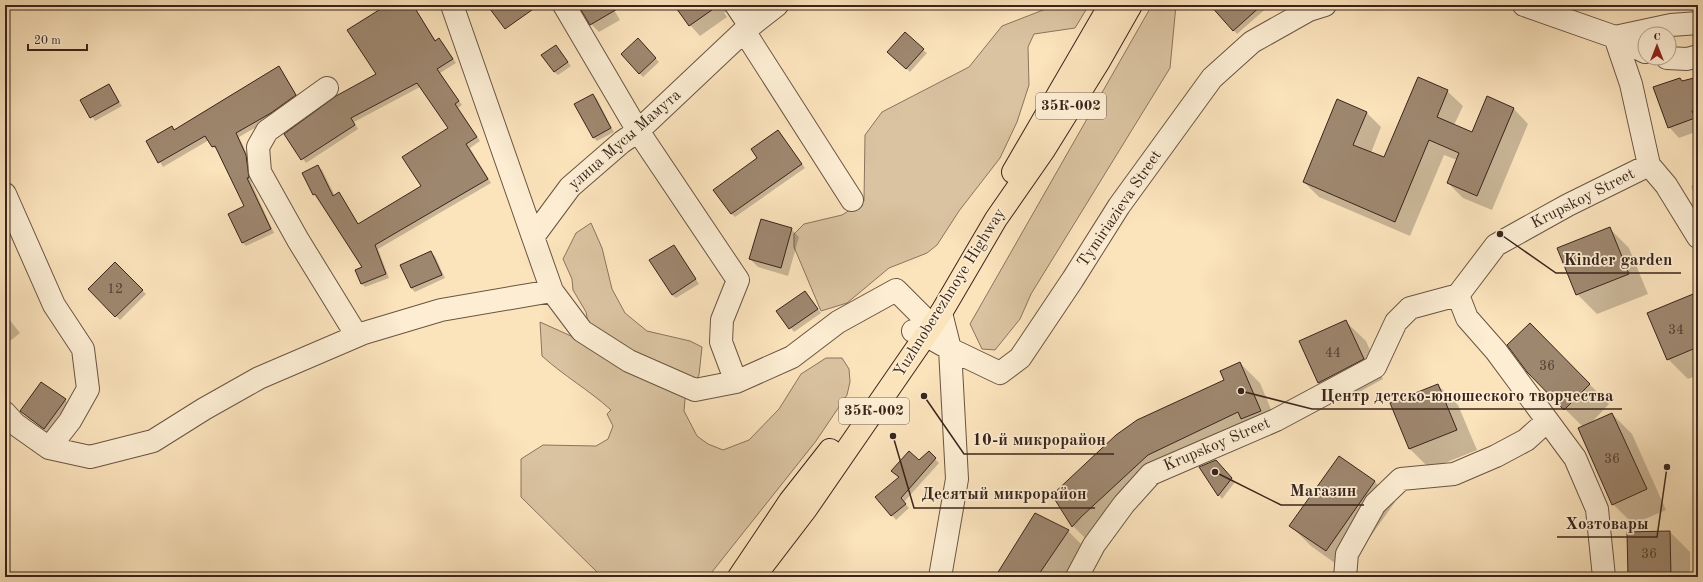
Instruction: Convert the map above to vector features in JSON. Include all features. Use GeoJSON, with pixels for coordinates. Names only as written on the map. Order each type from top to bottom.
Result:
{"type":"FeatureCollection","features":[{"type":"Feature","properties":{"kind":"highway","name":"Yuzhnoberezhnoye Highway"},"geometry":{"type":"LineString","coordinates":[[754,577],[806,508],[913,354],[926,324],[1110,5]]}},
{"type":"Feature","properties":{"kind":"highway","name":"Yuzhnoberezhnoye Highway"},"geometry":{"type":"LineString","coordinates":[[926,324],[1044,150],[1098,63],[1131,5]]}},
{"type":"Feature","properties":{"kind":"highway"},"geometry":{"type":"LineString","coordinates":[[739,577],[790,501],[926,324]]}},
{"type":"Feature","properties":{"kind":"street"},"geometry":{"type":"LineString","coordinates":[[452,5],[552,291],[582,331],[629,361],[694,390],[736,382],[792,357],[838,322],[896,290],[950,349],[957,479],[940,577]]}},
{"type":"Feature","properties":{"kind":"street"},"geometry":{"type":"LineString","coordinates":[[564,5],[638,131],[738,280],[722,320],[720,342],[736,382]]}},
{"type":"Feature","properties":{"kind":"street"},"geometry":{"type":"LineString","coordinates":[[736,5],[747,29],[852,200]]}},
{"type":"Feature","properties":{"kind":"street","name":"улица Мусы Мамута"},"geometry":{"type":"LineString","coordinates":[[533,237],[570,187],[622,142],[638,131],[747,29],[776,5]]}},
{"type":"Feature","properties":{"kind":"street"},"geometry":{"type":"LineString","coordinates":[[1524,5],[1615,37],[1637,48]]}},
{"type":"Feature","properties":{"kind":"street","name":"Tymiriazieva Street"},"geometry":{"type":"LineString","coordinates":[[950,349],[1000,373],[1020,358],[1119,206],[1212,78],[1252,42],[1316,7]]}},
{"type":"Feature","properties":{"kind":"street"},"geometry":{"type":"LineString","coordinates":[[1615,37],[1671,25],[1698,23]]}},
{"type":"Feature","properties":{"kind":"street"},"geometry":{"type":"LineString","coordinates":[[1615,37],[1631,84],[1649,165]]}},
{"type":"Feature","properties":{"kind":"street"},"geometry":{"type":"LineString","coordinates":[[1677,58],[1687,59],[1698,56]]}},
{"type":"Feature","properties":{"kind":"street"},"geometry":{"type":"LineString","coordinates":[[1631,84],[1646,66]]}},
{"type":"Feature","properties":{"kind":"street"},"geometry":{"type":"LineString","coordinates":[[328,88],[267,131],[258,148],[260,172],[298,240],[357,336]]}},
{"type":"Feature","properties":{"kind":"street","name":"Krupskoy Street"},"geometry":{"type":"LineString","coordinates":[[1077,577],[1094,545],[1124,504],[1151,474],[1276,420],[1375,367],[1396,322],[1410,308],[1458,295],[1496,245],[1568,205],[1649,165],[1666,185],[1698,237]]}},
{"type":"Feature","properties":{"kind":"street"},"geometry":{"type":"LineString","coordinates":[[5,194],[54,305],[83,350],[88,389],[70,421],[49,448]]}},
{"type":"Feature","properties":{"kind":"street"},"geometry":{"type":"LineString","coordinates":[[5,413],[15,424],[49,448],[90,457],[153,441],[204,409],[260,378],[357,336],[441,310],[552,291]]}},
{"type":"Feature","properties":{"kind":"street"},"geometry":{"type":"LineString","coordinates":[[1458,295],[1467,318],[1496,351],[1575,458],[1597,509],[1604,577]]}},
{"type":"Feature","properties":{"kind":"street"},"geometry":{"type":"LineString","coordinates":[[913,354],[950,349]]}},
{"type":"Feature","properties":{"kind":"street"},"geometry":{"type":"LineString","coordinates":[[1345,577],[1347,554],[1375,504],[1401,480],[1454,474],[1496,456],[1526,440],[1547,421]]}},
{"type":"Feature","properties":{"kind":"shaded area"},"geometry":{"type":"Polygon","coordinates":[[[1056,5],[1089,5],[1075,28],[1034,34],[1028,47],[1029,85],[1017,122],[1000,158],[959,211],[937,245],[927,253],[889,268],[847,303],[821,311],[794,247],[794,234],[804,224],[842,215],[864,201],[865,135],[882,112],[969,67],[1002,26],[1056,5]]]}},
{"type":"Feature","properties":{"kind":"shaded area"},"geometry":{"type":"Polygon","coordinates":[[[1152,5],[1176,5],[1170,68],[1031,294],[1020,319],[995,350],[982,349],[970,324],[1152,5]]]}},
{"type":"Feature","properties":{"kind":"shaded area"},"geometry":{"type":"Polygon","coordinates":[[[591,223],[602,248],[612,289],[625,313],[647,331],[690,341],[702,347],[699,375],[685,399],[684,411],[697,436],[708,444],[723,450],[749,440],[779,409],[801,374],[826,358],[842,358],[849,369],[850,382],[847,395],[816,441],[708,577],[602,577],[521,497],[521,459],[543,445],[596,446],[608,439],[613,426],[607,414],[611,410],[542,356],[540,322],[602,350],[588,322],[586,312],[573,290],[572,279],[563,259],[576,233],[591,223]]]}},
{"type":"Feature","properties":{"kind":"building"},"geometry":{"type":"Polygon","coordinates":[[[387,5],[413,5],[435,41],[439,38],[453,59],[437,69],[459,101],[455,104],[477,137],[466,144],[488,179],[375,245],[386,274],[361,284],[355,270],[362,267],[315,194],[313,195],[302,173],[318,165],[333,196],[339,192],[358,224],[421,186],[402,157],[448,128],[417,83],[351,118],[355,125],[301,160],[284,134],[336,96],[376,74],[347,30],[387,5]]]}},
{"type":"Feature","properties":{"kind":"building"},"geometry":{"type":"Polygon","coordinates":[[[487,5],[539,5],[505,29],[487,5]]]}},
{"type":"Feature","properties":{"kind":"building"},"geometry":{"type":"Polygon","coordinates":[[[578,5],[624,5],[590,25],[578,5]]]}},
{"type":"Feature","properties":{"kind":"building"},"geometry":{"type":"Polygon","coordinates":[[[674,5],[719,5],[689,26],[674,5]]]}},
{"type":"Feature","properties":{"kind":"building"},"geometry":{"type":"Polygon","coordinates":[[[1210,5],[1262,5],[1233,31],[1210,5]]]}},
{"type":"Feature","properties":{"kind":"building"},"geometry":{"type":"Polygon","coordinates":[[[905,32],[924,49],[906,69],[887,52],[905,32]]]}},
{"type":"Feature","properties":{"kind":"building"},"geometry":{"type":"Polygon","coordinates":[[[638,38],[656,58],[639,74],[621,54],[638,38]]]}},
{"type":"Feature","properties":{"kind":"building"},"geometry":{"type":"Polygon","coordinates":[[[556,45],[568,62],[554,72],[541,55],[556,45]]]}},
{"type":"Feature","properties":{"kind":"building"},"geometry":{"type":"Polygon","coordinates":[[[279,66],[296,95],[271,113],[236,133],[246,155],[249,178],[247,178],[271,229],[242,243],[228,214],[244,206],[215,146],[212,147],[205,136],[158,163],[146,141],[172,126],[174,130],[279,66]]]}},
{"type":"Feature","properties":{"kind":"building"},"geometry":{"type":"Polygon","coordinates":[[[1418,77],[1448,90],[1437,117],[1472,132],[1487,96],[1514,108],[1477,196],[1447,183],[1459,153],[1429,140],[1395,222],[1303,182],[1337,99],[1367,112],[1353,145],[1384,157],[1418,77]]]}},
{"type":"Feature","properties":{"kind":"building"},"geometry":{"type":"Polygon","coordinates":[[[1698,77],[1698,110],[1692,111],[1695,118],[1668,128],[1653,87],[1680,78],[1682,81],[1698,77]]]}},
{"type":"Feature","properties":{"kind":"building"},"geometry":{"type":"Polygon","coordinates":[[[109,84],[119,102],[90,118],[80,100],[109,84]]]}},
{"type":"Feature","properties":{"kind":"building"},"geometry":{"type":"Polygon","coordinates":[[[593,94],[611,128],[593,138],[574,104],[593,94]]]}},
{"type":"Feature","properties":{"kind":"building"},"geometry":{"type":"Polygon","coordinates":[[[778,130],[802,164],[731,214],[713,190],[757,158],[751,149],[778,130]]]}},
{"type":"Feature","properties":{"kind":"building"},"geometry":{"type":"Polygon","coordinates":[[[761,219],[792,228],[781,268],[749,259],[761,219]]]}},
{"type":"Feature","properties":{"kind":"building"},"geometry":{"type":"Polygon","coordinates":[[[1610,227],[1629,274],[1576,295],[1557,248],[1610,227]]]}},
{"type":"Feature","properties":{"kind":"building"},"geometry":{"type":"Polygon","coordinates":[[[674,245],[696,279],[672,295],[649,260],[674,245]]]}},
{"type":"Feature","properties":{"kind":"building"},"geometry":{"type":"Polygon","coordinates":[[[431,251],[442,275],[411,288],[400,265],[431,251]]]}},
{"type":"Feature","properties":{"kind":"building"},"geometry":{"type":"Polygon","coordinates":[[[115,262],[143,290],[115,317],[88,289],[115,262]]]}},
{"type":"Feature","properties":{"kind":"building"},"geometry":{"type":"Polygon","coordinates":[[[805,291],[818,309],[789,329],[776,311],[805,291]]]}},
{"type":"Feature","properties":{"kind":"building"},"geometry":{"type":"Polygon","coordinates":[[[1698,292],[1698,347],[1667,360],[1647,313],[1698,292]]]}},
{"type":"Feature","properties":{"kind":"building"},"geometry":{"type":"Polygon","coordinates":[[[1346,320],[1364,359],[1318,383],[1299,341],[1346,320]]]}},
{"type":"Feature","properties":{"kind":"building"},"geometry":{"type":"Polygon","coordinates":[[[1530,323],[1590,384],[1564,410],[1527,372],[1507,345],[1530,323]]]}},
{"type":"Feature","properties":{"kind":"building"},"geometry":{"type":"Polygon","coordinates":[[[1240,362],[1261,411],[1241,419],[1238,412],[1148,455],[1072,527],[1052,495],[1116,435],[1137,420],[1224,380],[1220,371],[1240,362]]]}},
{"type":"Feature","properties":{"kind":"building"},"geometry":{"type":"Polygon","coordinates":[[[41,382],[66,399],[44,429],[20,411],[41,382]]]}},
{"type":"Feature","properties":{"kind":"building"},"geometry":{"type":"Polygon","coordinates":[[[1438,384],[1457,430],[1409,449],[1390,403],[1438,384]]]}},
{"type":"Feature","properties":{"kind":"building"},"geometry":{"type":"Polygon","coordinates":[[[1612,413],[1647,489],[1612,505],[1578,428],[1612,413]]]}},
{"type":"Feature","properties":{"kind":"building"},"geometry":{"type":"Polygon","coordinates":[[[909,451],[919,460],[929,451],[936,458],[901,498],[906,504],[891,516],[875,497],[899,477],[891,471],[909,451]]]}},
{"type":"Feature","properties":{"kind":"building"},"geometry":{"type":"Polygon","coordinates":[[[1339,456],[1375,481],[1326,551],[1289,526],[1339,456]]]}},
{"type":"Feature","properties":{"kind":"building"},"geometry":{"type":"Polygon","coordinates":[[[1216,460],[1232,478],[1218,496],[1199,467],[1216,460]]]}},
{"type":"Feature","properties":{"kind":"building"},"geometry":{"type":"Polygon","coordinates":[[[1035,513],[1069,530],[1037,577],[995,577],[1035,513]]]}},
{"type":"Feature","properties":{"kind":"building"},"geometry":{"type":"Polygon","coordinates":[[[1670,531],[1671,577],[1628,577],[1627,532],[1670,531]]]}},
{"type":"Feature","properties":{"kind":"place","name":"Kinder garden"},"geometry":{"type":"Point","coordinates":[1500,234]}},
{"type":"Feature","properties":{"kind":"place","name":"Центр детско-юношеского творчества"},"geometry":{"type":"Point","coordinates":[1241,391]}},
{"type":"Feature","properties":{"kind":"place","name":"10-й микрорайон"},"geometry":{"type":"Point","coordinates":[924,396]}},
{"type":"Feature","properties":{"kind":"place","name":"Десятый микрорайон"},"geometry":{"type":"Point","coordinates":[893,436]}},
{"type":"Feature","properties":{"kind":"place","name":"Хозтовары"},"geometry":{"type":"Point","coordinates":[1667,467]}},
{"type":"Feature","properties":{"kind":"place","name":"Магазин"},"geometry":{"type":"Point","coordinates":[1215,472]}}]}
